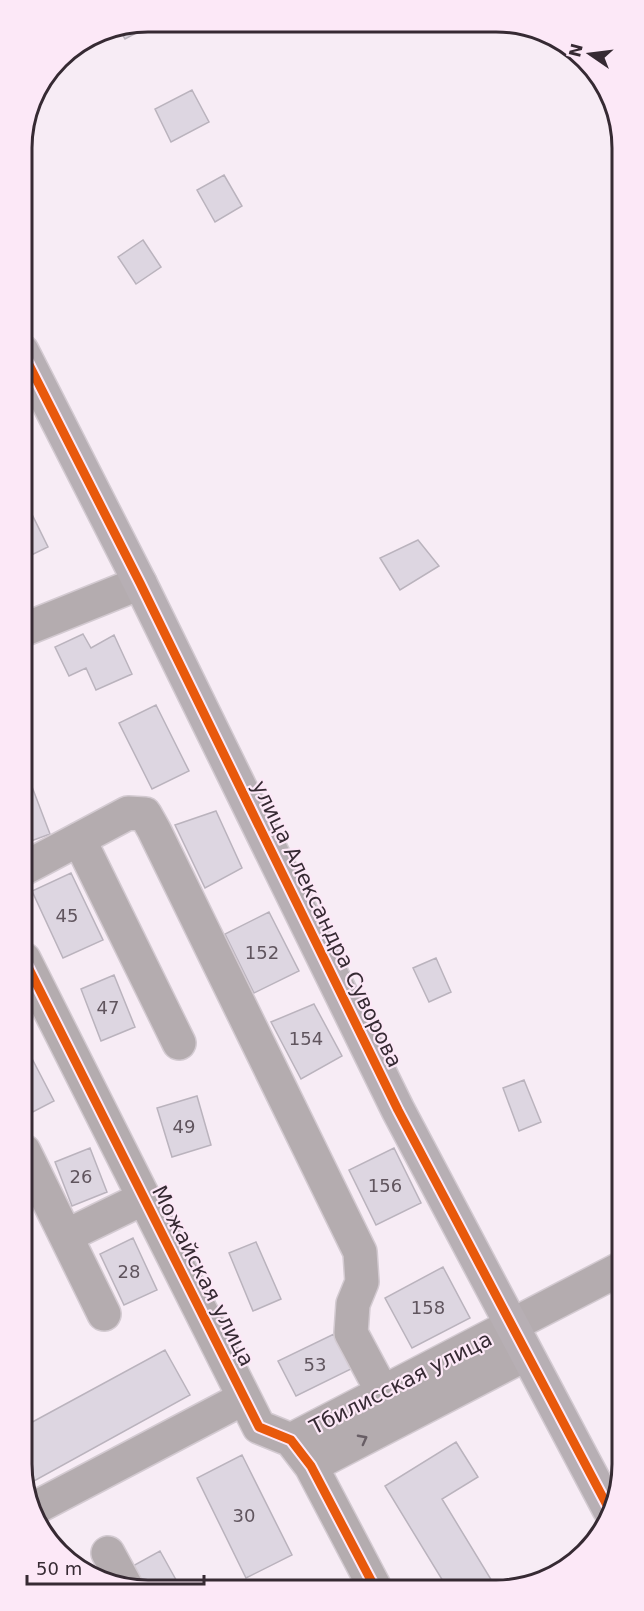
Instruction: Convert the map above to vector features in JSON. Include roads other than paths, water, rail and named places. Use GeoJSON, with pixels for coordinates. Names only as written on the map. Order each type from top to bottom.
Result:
{"type":"FeatureCollection","features":[{"type":"Feature","properties":{"kind":"main road","name":"улица Александра Суворова"},"geometry":{"type":"LineString","coordinates":[[32,371],[140,583],[398,1110],[519,1340],[608,1495]]}},
{"type":"Feature","properties":{"kind":"street"},"geometry":{"type":"LineString","coordinates":[[32,626],[140,583]]}},
{"type":"Feature","properties":{"kind":"street"},"geometry":{"type":"LineString","coordinates":[[32,864],[128,813],[145,814],[360,1252],[362,1282],[353,1304],[351,1333],[383,1393]]}},
{"type":"Feature","properties":{"kind":"street"},"geometry":{"type":"LineString","coordinates":[[79,839],[179,1043]]}},
{"type":"Feature","properties":{"kind":"street","name":"Можайская улица"},"geometry":{"type":"LineString","coordinates":[[32,975],[259,1427],[291,1440]]}},
{"type":"Feature","properties":{"kind":"street"},"geometry":{"type":"LineString","coordinates":[[32,1167],[104,1314]]}},
{"type":"Feature","properties":{"kind":"street"},"geometry":{"type":"LineString","coordinates":[[66,1236],[144,1198]]}},
{"type":"Feature","properties":{"kind":"street"},"geometry":{"type":"LineString","coordinates":[[519,1340],[612,1275]]}},
{"type":"Feature","properties":{"kind":"street","name":"Тбилисская улица"},"geometry":{"type":"LineString","coordinates":[[291,1440],[383,1393],[519,1340]]}},
{"type":"Feature","properties":{"kind":"street","name":"Тбилисская улица"},"geometry":{"type":"LineString","coordinates":[[311,1466],[519,1340]]}},
{"type":"Feature","properties":{"kind":"street"},"geometry":{"type":"LineString","coordinates":[[39,1506],[244,1398]]}},
{"type":"Feature","properties":{"kind":"street"},"geometry":{"type":"LineString","coordinates":[[291,1440],[311,1466],[372,1580]]}},
{"type":"Feature","properties":{"kind":"street"},"geometry":{"type":"LineString","coordinates":[[108,1553],[120,1576]]}}]}
